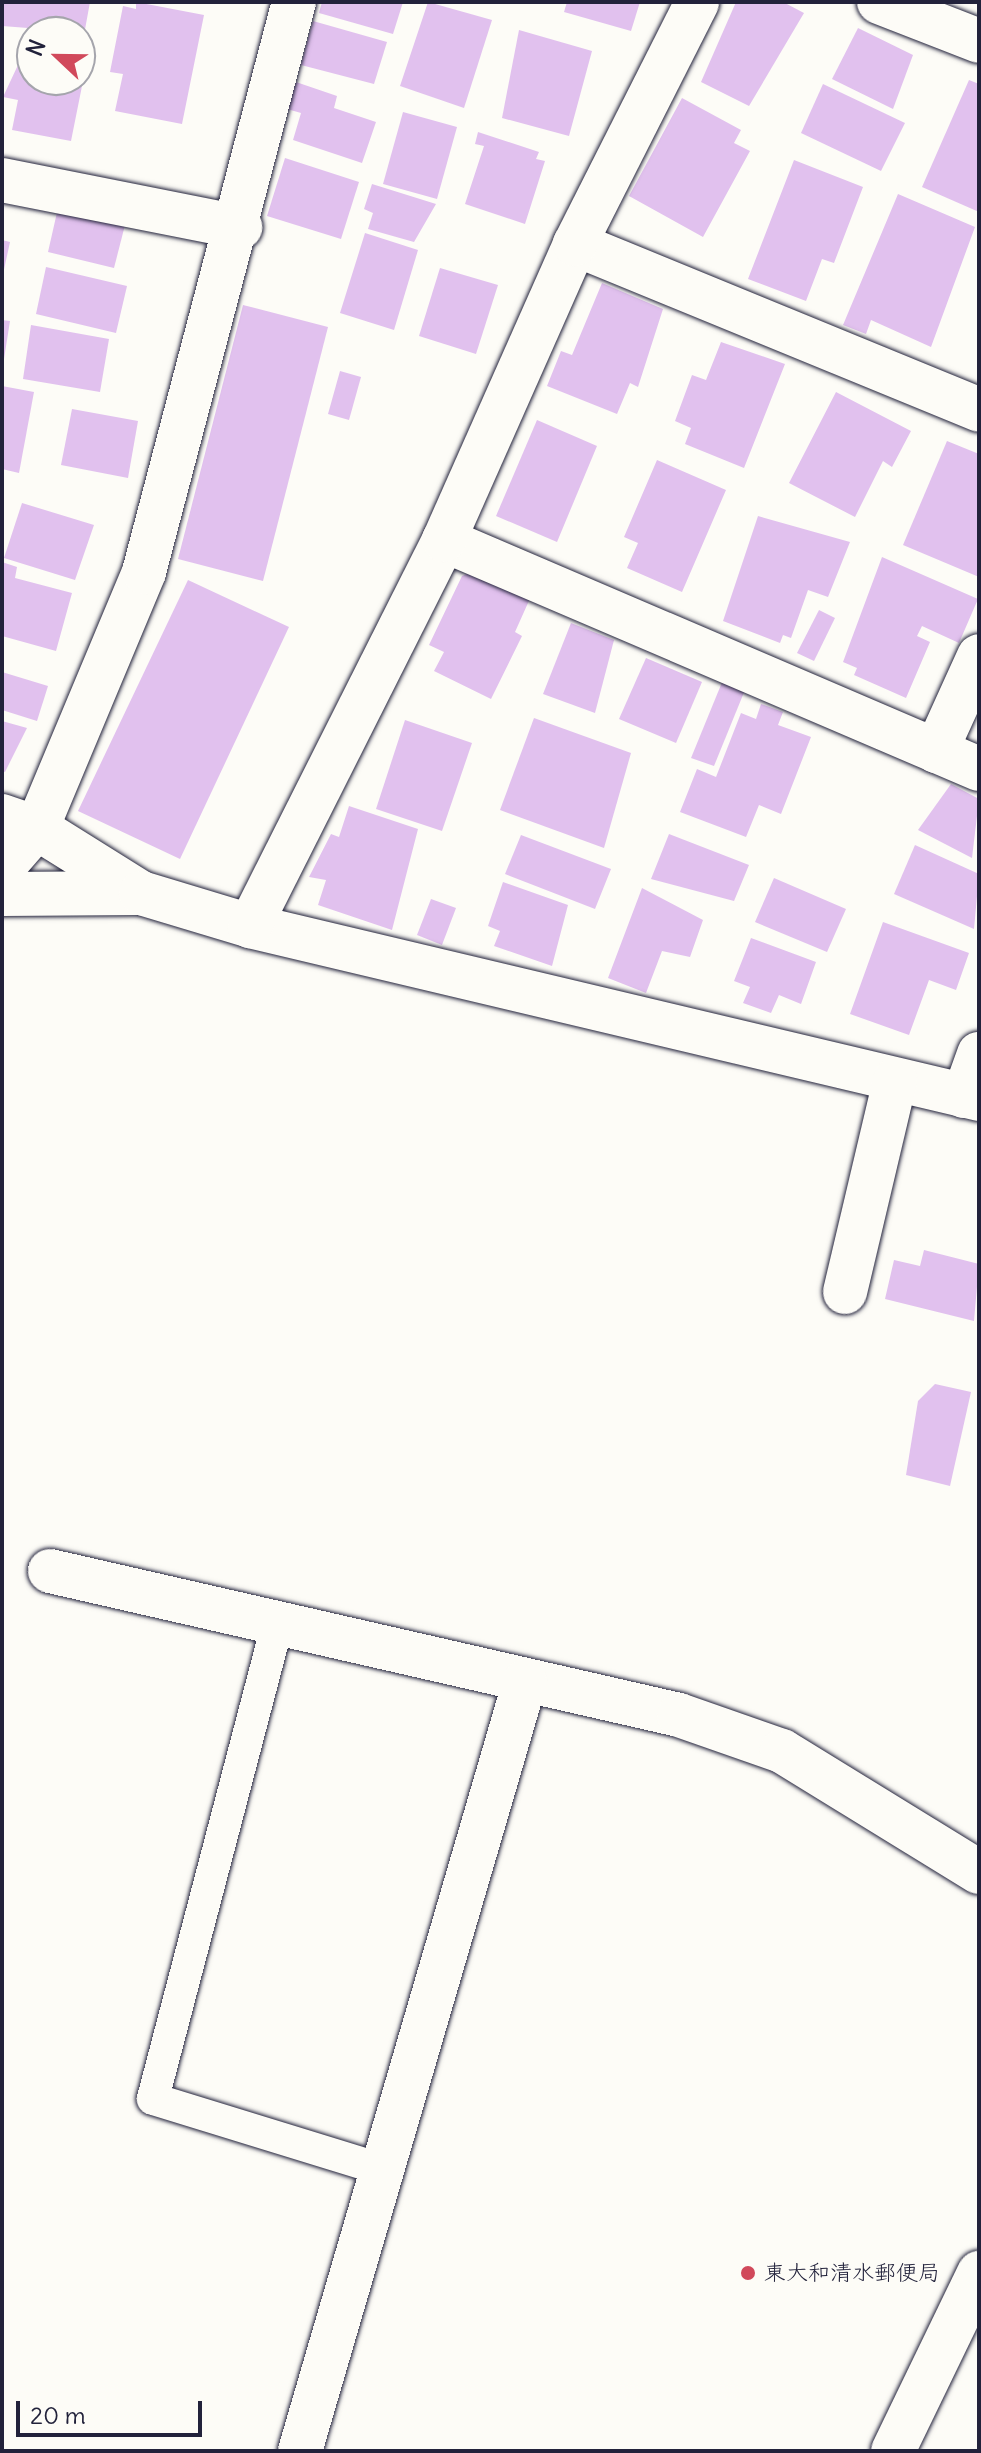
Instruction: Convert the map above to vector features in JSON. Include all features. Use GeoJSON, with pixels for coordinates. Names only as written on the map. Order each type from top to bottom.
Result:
{"type":"FeatureCollection","features":[{"type":"Feature","properties":{"kind":"street"},"geometry":{"type":"LineString","coordinates":[[2,868],[20,822],[144,572],[240,227],[294,2]]}},
{"type":"Feature","properties":{"kind":"street"},"geometry":{"type":"LineString","coordinates":[[250,926],[444,540],[575,244],[697,2]]}},
{"type":"Feature","properties":{"kind":"street"},"geometry":{"type":"LineString","coordinates":[[879,2],[979,41]]}},
{"type":"Feature","properties":{"kind":"street"},"geometry":{"type":"LineString","coordinates":[[2,180],[240,227]]}},
{"type":"Feature","properties":{"kind":"street"},"geometry":{"type":"LineString","coordinates":[[575,244],[979,410]]}},
{"type":"Feature","properties":{"kind":"street"},"geometry":{"type":"LineString","coordinates":[[444,540],[979,769]]}},
{"type":"Feature","properties":{"kind":"street"},"geometry":{"type":"LineString","coordinates":[[936,751],[979,656]]}},
{"type":"Feature","properties":{"kind":"street"},"geometry":{"type":"LineString","coordinates":[[20,822],[141,893],[250,926],[971,1098],[979,1054]]}},
{"type":"Feature","properties":{"kind":"street"},"geometry":{"type":"LineString","coordinates":[[2,894],[141,893]]}},
{"type":"Feature","properties":{"kind":"street"},"geometry":{"type":"LineString","coordinates":[[845,1292],[895,1080]]}},
{"type":"Feature","properties":{"kind":"street"},"geometry":{"type":"LineString","coordinates":[[50,1571],[279,1618],[525,1681],[679,1715],[782,1751],[979,1872]]}},
{"type":"Feature","properties":{"kind":"street"},"geometry":{"type":"LineString","coordinates":[[300,2451],[377,2168],[525,1681]]}},
{"type":"Feature","properties":{"kind":"street"},"geometry":{"type":"LineString","coordinates":[[893,2451],[979,2273]]}},
{"type":"Feature","properties":{"kind":"lane"},"geometry":{"type":"LineString","coordinates":[[279,1618],[153,2099],[377,2168]]}},
{"type":"Feature","properties":{"kind":"building"},"geometry":{"type":"Polygon","coordinates":[[[4,2],[90,2],[87,16],[16,16],[16,27],[2,26],[4,2]]]}},
{"type":"Feature","properties":{"kind":"building"},"geometry":{"type":"Polygon","coordinates":[[[136,2],[204,15],[182,124],[115,111],[123,74],[110,72],[123,6],[136,9],[136,2]]]}},
{"type":"Feature","properties":{"kind":"building"},"geometry":{"type":"Polygon","coordinates":[[[322,2],[403,2],[393,34],[319,13],[322,2]]]}},
{"type":"Feature","properties":{"kind":"building"},"geometry":{"type":"Polygon","coordinates":[[[428,2],[492,20],[464,108],[400,86],[428,2]]]}},
{"type":"Feature","properties":{"kind":"building"},"geometry":{"type":"Polygon","coordinates":[[[567,2],[640,2],[631,31],[564,12],[567,2]]]}},
{"type":"Feature","properties":{"kind":"building"},"geometry":{"type":"Polygon","coordinates":[[[736,2],[783,2],[804,13],[749,106],[701,82],[736,2]]]}},
{"type":"Feature","properties":{"kind":"building"},"geometry":{"type":"Polygon","coordinates":[[[313,21],[387,42],[374,84],[301,65],[313,21]]]}},
{"type":"Feature","properties":{"kind":"building"},"geometry":{"type":"Polygon","coordinates":[[[858,28],[913,55],[893,109],[832,79],[858,28]]]}},
{"type":"Feature","properties":{"kind":"building"},"geometry":{"type":"Polygon","coordinates":[[[519,30],[592,51],[569,136],[502,118],[519,30]]]}},
{"type":"Feature","properties":{"kind":"building"},"geometry":{"type":"Polygon","coordinates":[[[16,69],[16,96],[80,96],[71,141],[12,130],[18,100],[3,97],[16,69]]]}},
{"type":"Feature","properties":{"kind":"building"},"geometry":{"type":"Polygon","coordinates":[[[969,80],[979,84],[979,212],[922,187],[969,80]]]}},
{"type":"Feature","properties":{"kind":"building"},"geometry":{"type":"Polygon","coordinates":[[[296,82],[337,96],[334,108],[376,122],[362,163],[293,140],[301,113],[287,109],[296,82]]]}},
{"type":"Feature","properties":{"kind":"building"},"geometry":{"type":"Polygon","coordinates":[[[823,84],[905,123],[881,171],[801,133],[823,84]]]}},
{"type":"Feature","properties":{"kind":"building"},"geometry":{"type":"Polygon","coordinates":[[[682,98],[741,130],[734,143],[750,151],[703,237],[629,196],[682,98]]]}},
{"type":"Feature","properties":{"kind":"building"},"geometry":{"type":"Polygon","coordinates":[[[403,112],[457,127],[437,199],[383,184],[403,112]]]}},
{"type":"Feature","properties":{"kind":"building"},"geometry":{"type":"Polygon","coordinates":[[[478,132],[539,152],[536,159],[545,161],[525,224],[465,204],[484,146],[475,144],[478,132]]]}},
{"type":"Feature","properties":{"kind":"building"},"geometry":{"type":"Polygon","coordinates":[[[285,158],[359,182],[341,239],[267,216],[285,158]]]}},
{"type":"Feature","properties":{"kind":"building"},"geometry":{"type":"Polygon","coordinates":[[[794,160],[863,187],[834,263],[822,259],[806,301],[748,279],[794,160]]]}},
{"type":"Feature","properties":{"kind":"building"},"geometry":{"type":"Polygon","coordinates":[[[372,184],[436,204],[414,242],[368,229],[373,213],[364,209],[372,184]]]}},
{"type":"Feature","properties":{"kind":"building"},"geometry":{"type":"Polygon","coordinates":[[[898,194],[975,227],[931,347],[871,320],[866,334],[843,325],[898,194]]]}},
{"type":"Feature","properties":{"kind":"building"},"geometry":{"type":"Polygon","coordinates":[[[58,208],[125,225],[114,268],[48,252],[58,208]]]}},
{"type":"Feature","properties":{"kind":"building"},"geometry":{"type":"Polygon","coordinates":[[[365,233],[418,250],[394,330],[340,313],[365,233]]]}},
{"type":"Feature","properties":{"kind":"building"},"geometry":{"type":"Polygon","coordinates":[[[2,240],[10,242],[3,274],[2,274],[2,240]]]}},
{"type":"Feature","properties":{"kind":"building"},"geometry":{"type":"Polygon","coordinates":[[[46,267],[127,286],[116,333],[36,314],[46,267]]]}},
{"type":"Feature","properties":{"kind":"building"},"geometry":{"type":"Polygon","coordinates":[[[440,268],[498,285],[476,354],[419,336],[440,268]]]}},
{"type":"Feature","properties":{"kind":"building"},"geometry":{"type":"Polygon","coordinates":[[[602,283],[663,309],[638,387],[630,383],[617,414],[547,386],[561,351],[572,355],[602,283]]]}},
{"type":"Feature","properties":{"kind":"building"},"geometry":{"type":"Polygon","coordinates":[[[243,305],[328,327],[263,581],[178,559],[243,305]]]}},
{"type":"Feature","properties":{"kind":"building"},"geometry":{"type":"Polygon","coordinates":[[[2,320],[10,321],[4,359],[2,359],[2,320]]]}},
{"type":"Feature","properties":{"kind":"building"},"geometry":{"type":"Polygon","coordinates":[[[31,325],[109,339],[100,392],[23,379],[31,325]]]}},
{"type":"Feature","properties":{"kind":"building"},"geometry":{"type":"Polygon","coordinates":[[[721,342],[785,364],[744,468],[685,444],[691,428],[675,421],[692,375],[706,380],[721,342]]]}},
{"type":"Feature","properties":{"kind":"building"},"geometry":{"type":"Polygon","coordinates":[[[340,371],[361,377],[349,420],[328,414],[340,371]]]}},
{"type":"Feature","properties":{"kind":"building"},"geometry":{"type":"Polygon","coordinates":[[[2,386],[34,392],[19,473],[2,469],[2,386]]]}},
{"type":"Feature","properties":{"kind":"building"},"geometry":{"type":"Polygon","coordinates":[[[836,392],[911,431],[892,467],[883,461],[855,517],[789,483],[836,392]]]}},
{"type":"Feature","properties":{"kind":"building"},"geometry":{"type":"Polygon","coordinates":[[[72,409],[138,421],[128,478],[61,465],[72,409]]]}},
{"type":"Feature","properties":{"kind":"building"},"geometry":{"type":"Polygon","coordinates":[[[537,420],[597,446],[557,542],[496,516],[537,420]]]}},
{"type":"Feature","properties":{"kind":"building"},"geometry":{"type":"Polygon","coordinates":[[[947,441],[979,454],[979,577],[903,545],[947,441]]]}},
{"type":"Feature","properties":{"kind":"building"},"geometry":{"type":"Polygon","coordinates":[[[657,460],[726,490],[682,592],[627,568],[638,543],[624,537],[657,460]]]}},
{"type":"Feature","properties":{"kind":"building"},"geometry":{"type":"Polygon","coordinates":[[[22,503],[94,525],[75,580],[4,558],[22,503]]]}},
{"type":"Feature","properties":{"kind":"building"},"geometry":{"type":"Polygon","coordinates":[[[758,516],[850,542],[828,597],[808,590],[791,638],[783,635],[780,643],[723,621],[758,516]]]}},
{"type":"Feature","properties":{"kind":"building"},"geometry":{"type":"Polygon","coordinates":[[[882,557],[978,599],[959,643],[922,626],[917,636],[930,642],[906,698],[854,675],[857,668],[843,662],[882,557]]]}},
{"type":"Feature","properties":{"kind":"building"},"geometry":{"type":"Polygon","coordinates":[[[2,562],[17,567],[15,578],[72,593],[56,651],[2,636],[2,562]]]}},
{"type":"Feature","properties":{"kind":"building"},"geometry":{"type":"Polygon","coordinates":[[[476,570],[532,594],[515,632],[522,636],[491,699],[434,671],[444,652],[429,645],[462,576],[476,570]]]}},
{"type":"Feature","properties":{"kind":"building"},"geometry":{"type":"Polygon","coordinates":[[[188,580],[289,627],[180,859],[78,811],[188,580]]]}},
{"type":"Feature","properties":{"kind":"building"},"geometry":{"type":"Polygon","coordinates":[[[819,610],[835,618],[814,661],[797,653],[819,610]]]}},
{"type":"Feature","properties":{"kind":"building"},"geometry":{"type":"Polygon","coordinates":[[[571,623],[614,640],[595,713],[543,694],[571,623]]]}},
{"type":"Feature","properties":{"kind":"building"},"geometry":{"type":"Polygon","coordinates":[[[646,658],[702,682],[676,743],[619,719],[646,658]]]}},
{"type":"Feature","properties":{"kind":"building"},"geometry":{"type":"Polygon","coordinates":[[[2,672],[48,686],[37,721],[2,710],[2,672]]]}},
{"type":"Feature","properties":{"kind":"building"},"geometry":{"type":"Polygon","coordinates":[[[725,675],[747,685],[714,766],[691,758],[725,675]]]}},
{"type":"Feature","properties":{"kind":"building"},"geometry":{"type":"Polygon","coordinates":[[[761,704],[783,712],[778,725],[811,737],[781,814],[759,805],[746,837],[680,812],[697,769],[716,777],[741,713],[756,719],[761,704]]]}},
{"type":"Feature","properties":{"kind":"building"},"geometry":{"type":"Polygon","coordinates":[[[534,718],[631,753],[604,848],[500,810],[534,718]]]}},
{"type":"Feature","properties":{"kind":"building"},"geometry":{"type":"Polygon","coordinates":[[[405,720],[472,743],[442,831],[376,809],[405,720]]]}},
{"type":"Feature","properties":{"kind":"building"},"geometry":{"type":"Polygon","coordinates":[[[2,721],[27,728],[5,772],[2,771],[2,721]]]}},
{"type":"Feature","properties":{"kind":"building"},"geometry":{"type":"Polygon","coordinates":[[[951,784],[979,799],[972,858],[918,830],[951,784]]]}},
{"type":"Feature","properties":{"kind":"building"},"geometry":{"type":"Polygon","coordinates":[[[349,806],[418,829],[392,930],[318,905],[326,880],[309,877],[331,834],[339,837],[349,806]]]}},
{"type":"Feature","properties":{"kind":"building"},"geometry":{"type":"Polygon","coordinates":[[[669,834],[749,865],[734,901],[651,879],[669,834]]]}},
{"type":"Feature","properties":{"kind":"building"},"geometry":{"type":"Polygon","coordinates":[[[521,835],[611,869],[595,909],[505,874],[521,835]]]}},
{"type":"Feature","properties":{"kind":"building"},"geometry":{"type":"Polygon","coordinates":[[[915,845],[979,874],[974,929],[894,894],[915,845]]]}},
{"type":"Feature","properties":{"kind":"building"},"geometry":{"type":"Polygon","coordinates":[[[774,878],[846,909],[827,952],[755,922],[774,878]]]}},
{"type":"Feature","properties":{"kind":"building"},"geometry":{"type":"Polygon","coordinates":[[[503,882],[568,905],[552,966],[494,946],[500,931],[488,926],[503,882]]]}},
{"type":"Feature","properties":{"kind":"building"},"geometry":{"type":"Polygon","coordinates":[[[642,888],[703,920],[690,957],[662,951],[646,993],[608,978],[642,888]]]}},
{"type":"Feature","properties":{"kind":"building"},"geometry":{"type":"Polygon","coordinates":[[[431,899],[456,908],[442,945],[417,935],[431,899]]]}},
{"type":"Feature","properties":{"kind":"building"},"geometry":{"type":"Polygon","coordinates":[[[883,922],[969,953],[956,990],[929,980],[909,1035],[850,1014],[883,922]]]}},
{"type":"Feature","properties":{"kind":"building"},"geometry":{"type":"Polygon","coordinates":[[[751,938],[816,962],[801,1004],[779,995],[771,1013],[743,1003],[750,987],[734,981],[751,938]]]}},
{"type":"Feature","properties":{"kind":"building"},"geometry":{"type":"Polygon","coordinates":[[[924,1250],[979,1264],[974,1321],[885,1299],[894,1260],[920,1266],[924,1250]]]}},
{"type":"Feature","properties":{"kind":"building"},"geometry":{"type":"Polygon","coordinates":[[[935,1384],[971,1392],[950,1486],[906,1475],[918,1401],[935,1384]]]}},
{"type":"Feature","properties":{"kind":"place","name":"東大和清水郵便局"},"geometry":{"type":"Point","coordinates":[748,2273]}}]}
